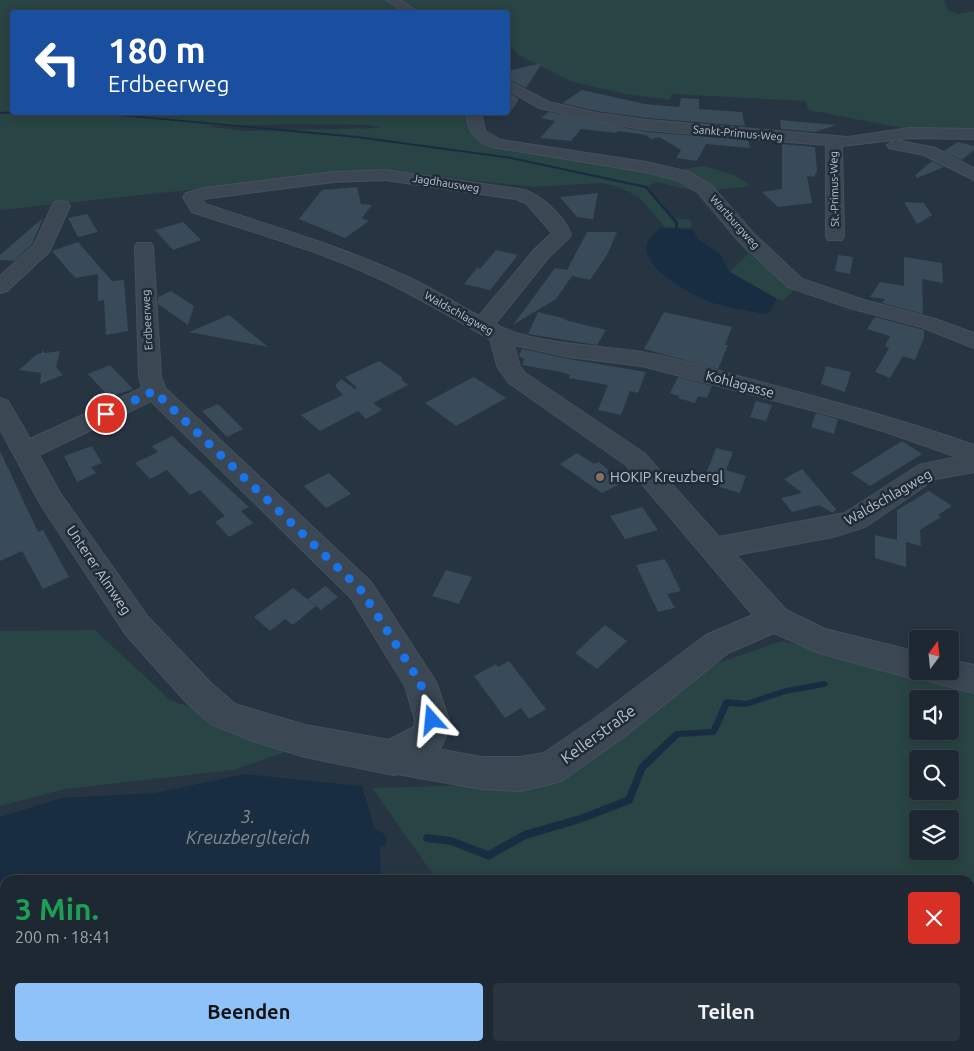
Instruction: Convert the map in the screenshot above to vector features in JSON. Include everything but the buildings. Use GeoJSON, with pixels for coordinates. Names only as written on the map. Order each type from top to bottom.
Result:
{"type":"FeatureCollection","features":[{"type":"Feature","properties":{"kind":"street"},"geometry":{"type":"LineString","coordinates":[[392,0],[409,10]]}},
{"type":"Feature","properties":{"kind":"street","name":"Sankt-Primus-Weg"},"geometry":{"type":"LineString","coordinates":[[510,86],[544,105],[625,122],[834,141],[866,141],[910,133],[974,134]]}},
{"type":"Feature","properties":{"kind":"street","name":"Wartburgweg"},"geometry":{"type":"LineString","coordinates":[[474,115],[475,130],[479,135],[498,144],[646,167],[683,176],[705,189],[746,237],[795,283],[857,304],[928,323],[974,341]]}},
{"type":"Feature","properties":{"kind":"street","name":"St.-Primus-Weg"},"geometry":{"type":"LineString","coordinates":[[834,141],[834,236]]}},
{"type":"Feature","properties":{"kind":"street"},"geometry":{"type":"LineString","coordinates":[[866,141],[929,150],[974,175]]}},
{"type":"Feature","properties":{"kind":"street","name":"Jagdhausweg"},"geometry":{"type":"LineString","coordinates":[[192,197],[205,193],[333,177],[385,175],[519,194],[532,199],[560,229],[562,234],[541,254],[491,331]]}},
{"type":"Feature","properties":{"kind":"street","name":"Waldschlagweg"},"geometry":{"type":"LineString","coordinates":[[192,197],[198,208],[304,242],[406,284],[491,331],[509,368],[517,378],[635,459],[775,619]]}},
{"type":"Feature","properties":{"kind":"street"},"geometry":{"type":"LineString","coordinates":[[0,287],[42,248],[61,206]]}},
{"type":"Feature","properties":{"kind":"street","name":"Erdbeerweg"},"geometry":{"type":"LineString","coordinates":[[144,247],[150,376],[154,391]]}},
{"type":"Feature","properties":{"kind":"street","name":"Kohlagasse"},"geometry":{"type":"LineString","coordinates":[[491,331],[569,350],[643,359],[846,412],[898,427],[974,454]]}},
{"type":"Feature","properties":{"kind":"street"},"geometry":{"type":"LineString","coordinates":[[25,451],[154,391],[361,590],[420,682],[432,720],[429,736],[403,750],[394,759]]}},
{"type":"Feature","properties":{"kind":"street","name":"Unterer Almweg"},"geometry":{"type":"LineString","coordinates":[[0,406],[50,498],[137,626],[199,693],[223,714]]}},
{"type":"Feature","properties":{"kind":"street","name":"Waldschlagweg"},"geometry":{"type":"LineString","coordinates":[[714,548],[834,527],[855,520],[928,471],[974,464]]}},
{"type":"Feature","properties":{"kind":"street"},"geometry":{"type":"LineString","coordinates":[[775,619],[819,640],[909,664]]}},
{"type":"Feature","properties":{"kind":"street","name":"Kellerstraße"},"geometry":{"type":"LineString","coordinates":[[223,714],[256,727],[305,741],[394,759],[481,774],[520,774],[551,768],[613,725],[717,644],[775,619]]}},
{"type":"Feature","properties":{"kind":"street"},"geometry":{"type":"LineString","coordinates":[[959,676],[974,679]]}},
{"type":"Feature","properties":{"kind":"green space"},"geometry":{"type":"Polygon","coordinates":[[[0,0],[944,0],[948,10],[958,14],[974,11],[974,131],[913,130],[808,110],[806,101],[671,94],[671,100],[625,94],[570,81],[517,54],[510,44],[510,10],[10,10],[10,115],[469,115],[472,135],[483,142],[661,172],[704,166],[734,175],[751,186],[714,190],[760,244],[803,281],[784,300],[777,299],[730,272],[748,254],[694,191],[657,182],[648,186],[673,218],[691,220],[692,228],[665,227],[639,197],[617,186],[600,183],[533,187],[377,170],[0,210],[0,0]],[[293,124],[204,126],[243,131],[381,128],[369,125],[293,124]]]}},
{"type":"Feature","properties":{"kind":"green space"},"geometry":{"type":"Polygon","coordinates":[[[95,630],[170,700],[303,746],[233,770],[65,789],[0,806],[0,631],[95,630]]]}},
{"type":"Feature","properties":{"kind":"green space"},"geometry":{"type":"Polygon","coordinates":[[[782,641],[909,671],[909,680],[948,680],[974,686],[974,875],[433,875],[372,788],[550,783],[715,664],[782,641]]]}},
{"type":"Feature","properties":{"kind":"water"},"geometry":{"type":"Polygon","coordinates":[[[661,228],[693,230],[698,239],[720,254],[730,272],[777,299],[769,312],[763,314],[710,302],[667,278],[650,259],[647,249],[649,239],[661,228]]]}},
{"type":"Feature","properties":{"kind":"water","name":"3. Kreuzberglteich"},"geometry":{"type":"Polygon","coordinates":[[[245,774],[362,786],[375,829],[382,832],[387,839],[385,846],[380,847],[381,875],[0,875],[0,817],[62,798],[155,793],[245,774]]]}},
{"type":"Feature","properties":{"kind":"waterway"},"geometry":{"type":"LineString","coordinates":[[0,113],[10,112]]}},
{"type":"Feature","properties":{"kind":"waterway"},"geometry":{"type":"LineString","coordinates":[[111,115],[357,137],[511,158],[646,187],[677,223],[676,229]]}},
{"type":"Feature","properties":{"kind":"waterway"},"geometry":{"type":"LineString","coordinates":[[427,838],[451,841],[489,856],[524,835],[580,819],[629,800],[642,768],[677,734],[713,732],[727,702],[746,704],[786,691],[824,684]]}},
{"type":"Feature","properties":{"kind":"place","name":"HOKIP Kreuzbergl"},"geometry":{"type":"Point","coordinates":[600,477]}},
{"type":"Feature","properties":{"kind":"route"},"geometry":{"type":"LineString","coordinates":[[106,414],[154,391],[361,590],[420,682],[432,720]]}}]}
